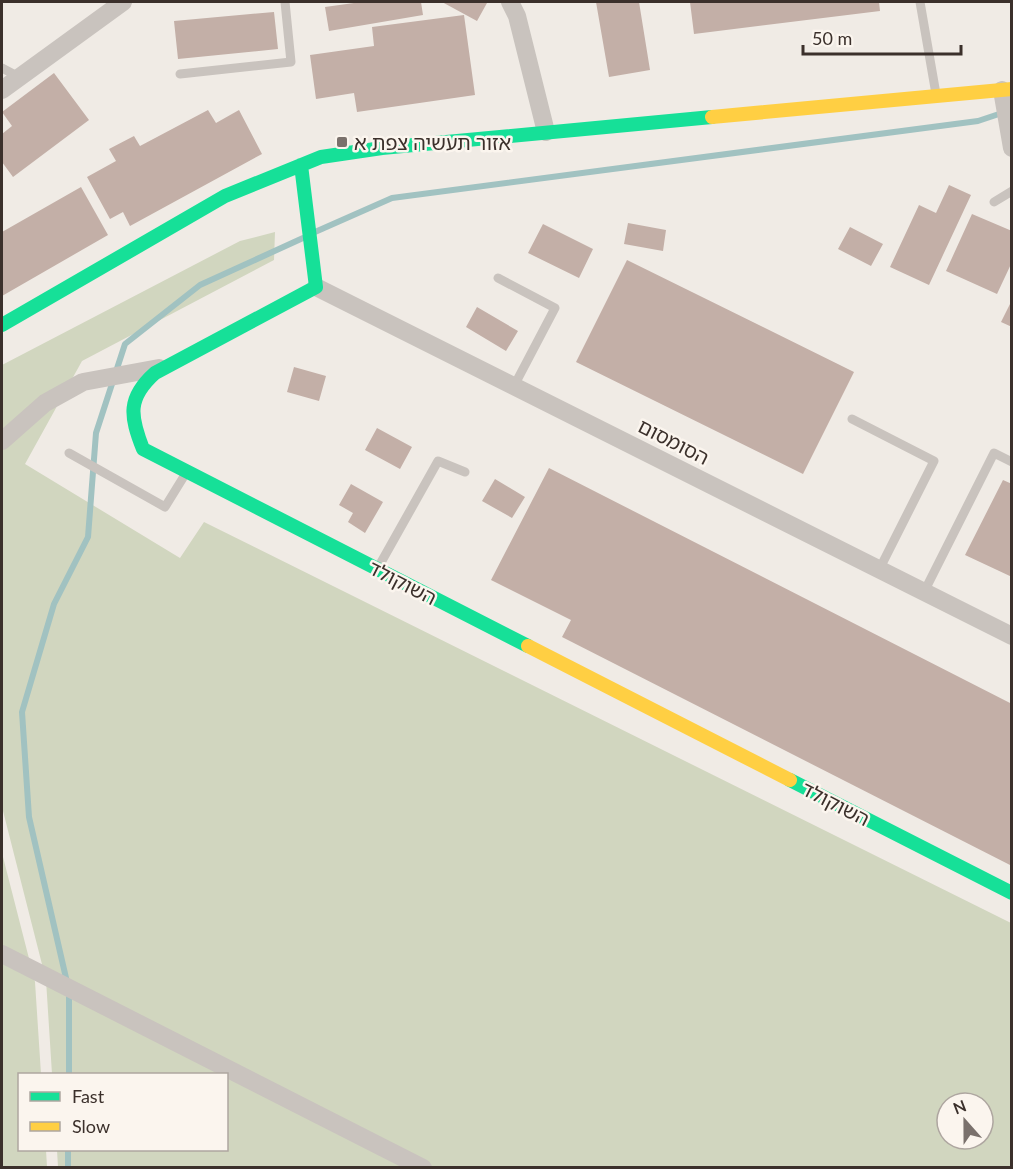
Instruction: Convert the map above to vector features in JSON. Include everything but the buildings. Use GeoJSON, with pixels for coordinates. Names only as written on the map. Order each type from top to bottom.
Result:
{"type":"FeatureCollection","features":[{"type":"Feature","properties":{"kind":"street"},"geometry":{"type":"LineString","coordinates":[[2,90],[123,2]]}},
{"type":"Feature","properties":{"kind":"street"},"geometry":{"type":"LineString","coordinates":[[510,2],[517,16],[546,132]]}},
{"type":"Feature","properties":{"kind":"street"},"geometry":{"type":"LineString","coordinates":[[2,325],[225,196],[321,157],[382,148],[1007,90],[1011,148]]}},
{"type":"Feature","properties":{"kind":"street"},"geometry":{"type":"LineString","coordinates":[[301,165],[316,287]]}},
{"type":"Feature","properties":{"kind":"street","name":"השוקולד"},"geometry":{"type":"LineString","coordinates":[[316,287],[167,367],[144,382],[134,398],[132,414],[135,431],[143,448],[1011,893]]}},
{"type":"Feature","properties":{"kind":"street","name":"הסומסום"},"geometry":{"type":"LineString","coordinates":[[316,287],[1011,636]]}},
{"type":"Feature","properties":{"kind":"street"},"geometry":{"type":"LineString","coordinates":[[2,441],[45,403],[84,382],[167,367]]}},
{"type":"Feature","properties":{"kind":"street"},"geometry":{"type":"LineString","coordinates":[[2,954],[423,1167]]}},
{"type":"Feature","properties":{"kind":"lane"},"geometry":{"type":"LineString","coordinates":[[180,74],[291,62],[285,2]]}},
{"type":"Feature","properties":{"kind":"lane"},"geometry":{"type":"LineString","coordinates":[[920,2],[937,96]]}},
{"type":"Feature","properties":{"kind":"lane"},"geometry":{"type":"LineString","coordinates":[[2,68],[20,77]]}},
{"type":"Feature","properties":{"kind":"lane"},"geometry":{"type":"LineString","coordinates":[[994,202],[1011,191]]}},
{"type":"Feature","properties":{"kind":"lane"},"geometry":{"type":"LineString","coordinates":[[498,278],[555,308],[514,386]]}},
{"type":"Feature","properties":{"kind":"lane"},"geometry":{"type":"LineString","coordinates":[[852,418],[934,461],[879,570]]}},
{"type":"Feature","properties":{"kind":"lane"},"geometry":{"type":"LineString","coordinates":[[69,453],[165,507],[186,471]]}},
{"type":"Feature","properties":{"kind":"lane"},"geometry":{"type":"LineString","coordinates":[[924,592],[994,453],[1011,462]]}},
{"type":"Feature","properties":{"kind":"lane"},"geometry":{"type":"LineString","coordinates":[[378,569],[438,461],[465,472]]}},
{"type":"Feature","properties":{"kind":"green space"},"geometry":{"type":"Polygon","coordinates":[[[275,232],[274,260],[82,361],[25,464],[180,558],[204,522],[1011,923],[1011,1167],[58,1167],[57,1151],[228,1151],[228,1073],[52,1073],[46,980],[2,807],[2,365],[240,241],[275,232]]]}},
{"type":"Feature","properties":{"kind":"green space"},"geometry":{"type":"Polygon","coordinates":[[[2,853],[35,982],[41,1073],[18,1073],[18,1151],[46,1151],[47,1167],[2,1167],[2,853]]]}},
{"type":"Feature","properties":{"kind":"waterway"},"geometry":{"type":"LineString","coordinates":[[315,232],[392,198],[978,121],[1002,113]]}},
{"type":"Feature","properties":{"kind":"waterway"},"geometry":{"type":"LineString","coordinates":[[69,1073],[69,991],[29,817],[22,712],[54,604],[88,537],[96,433],[125,344],[200,285],[303,238]]}},
{"type":"Feature","properties":{"kind":"waterway"},"geometry":{"type":"LineString","coordinates":[[68,1151],[68,1168]]}},
{"type":"Feature","properties":{"kind":"traffic: fast"},"geometry":{"type":"LineString","coordinates":[[2,325],[225,196],[321,157],[382,148],[712,117]]}},
{"type":"Feature","properties":{"kind":"traffic: fast"},"geometry":{"type":"LineString","coordinates":[[301,165],[316,287],[155,373],[135,399],[135,427],[143,449],[528,646]]}},
{"type":"Feature","properties":{"kind":"traffic: fast"},"geometry":{"type":"LineString","coordinates":[[790,780],[1012,893]]}},
{"type":"Feature","properties":{"kind":"traffic: slow"},"geometry":{"type":"LineString","coordinates":[[712,117],[1012,89]]}},
{"type":"Feature","properties":{"kind":"traffic: slow"},"geometry":{"type":"LineString","coordinates":[[528,646],[790,780]]}},
{"type":"Feature","properties":{"kind":"place","name":"אזור תעשיה צפת א"},"geometry":{"type":"Point","coordinates":[342,142]}}]}
